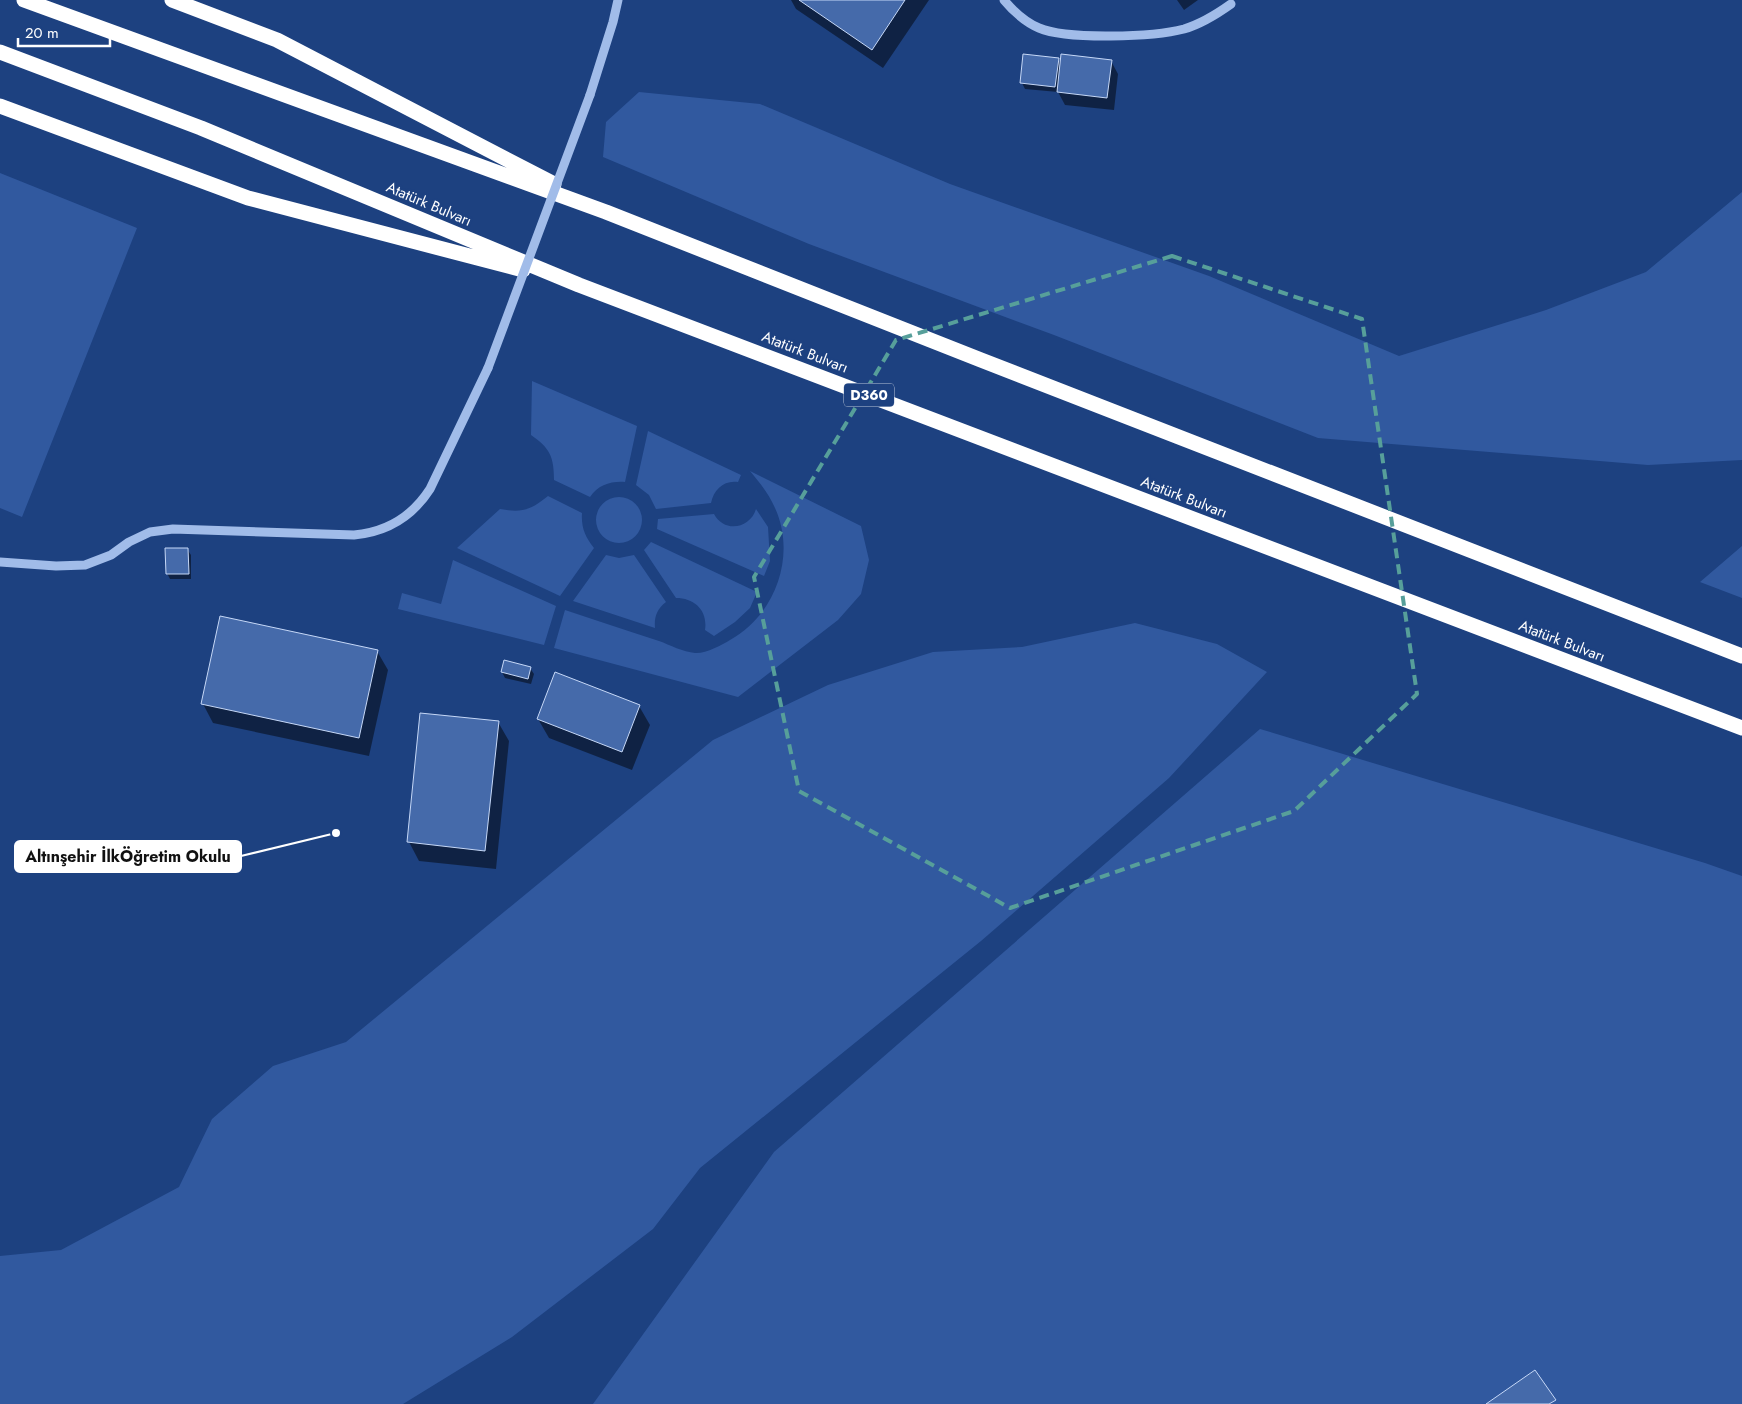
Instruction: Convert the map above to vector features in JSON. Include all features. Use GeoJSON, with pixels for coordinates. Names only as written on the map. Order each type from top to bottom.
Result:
{"type":"FeatureCollection","features":[{"type":"Feature","properties":{"kind":"highway"},"geometry":{"type":"LineString","coordinates":[[24,0],[606,212],[1742,656]]}},
{"type":"Feature","properties":{"kind":"highway"},"geometry":{"type":"LineString","coordinates":[[172,0],[278,40],[606,212]]}},
{"type":"Feature","properties":{"kind":"highway","name":"Atatürk Bulvarı"},"geometry":{"type":"LineString","coordinates":[[0,52],[201,128],[579,285],[1742,728]]}},
{"type":"Feature","properties":{"kind":"highway"},"geometry":{"type":"LineString","coordinates":[[0,106],[248,198],[579,285]]}},
{"type":"Feature","properties":{"kind":"street"},"geometry":{"type":"LineString","coordinates":[[0,562],[56,566],[84,565],[111,555],[129,542],[150,532],[173,529],[369,534],[398,522],[411,513],[426,495],[488,368],[590,95],[618,0]]}},
{"type":"Feature","properties":{"kind":"street"},"geometry":{"type":"LineString","coordinates":[[1004,0],[1025,21],[1040,28],[1056,33],[1111,36],[1155,34],[1185,28],[1217,14],[1231,4]]}},
{"type":"Feature","properties":{"kind":"highlighted area"},"geometry":{"type":"Polygon","coordinates":[[[1172,256],[1362,319],[1417,694],[1294,811],[1010,908],[799,791],[754,577],[896,340],[1172,256]]]}},
{"type":"Feature","properties":{"kind":"shaded area"},"geometry":{"type":"Polygon","coordinates":[[[639,92],[760,104],[950,184],[1209,276],[1399,356],[1546,310],[1646,272],[1742,192],[1742,460],[1648,465],[1318,438],[1054,335],[809,244],[603,157],[606,122],[639,92]]]}},
{"type":"Feature","properties":{"kind":"shaded area"},"geometry":{"type":"Polygon","coordinates":[[[0,173],[137,228],[22,517],[0,508],[0,173]]]}},
{"type":"Feature","properties":{"kind":"shaded area"},"geometry":{"type":"Polygon","coordinates":[[[532,381],[637,426],[625,482],[605,485],[597,489],[590,497],[554,480],[550,454],[543,444],[531,435],[532,381]]]}},
{"type":"Feature","properties":{"kind":"shaded area"},"geometry":{"type":"Polygon","coordinates":[[[648,431],[741,475],[738,482],[728,482],[720,486],[711,503],[656,509],[649,495],[636,485],[648,431]]]}},
{"type":"Feature","properties":{"kind":"shaded area"},"geometry":{"type":"Polygon","coordinates":[[[750,471],[861,526],[869,560],[861,594],[838,620],[738,697],[554,648],[565,610],[681,650],[695,653],[718,647],[746,629],[759,616],[770,600],[778,583],[784,545],[781,526],[775,508],[761,484],[750,471]]]}},
{"type":"Feature","properties":{"kind":"shaded area"},"geometry":{"type":"Polygon","coordinates":[[[548,496],[582,513],[584,532],[594,548],[560,596],[457,548],[500,509],[514,511],[526,509],[548,496]]]}},
{"type":"Feature","properties":{"kind":"shaded area"},"geometry":{"type":"Polygon","coordinates":[[[619,497],[632,501],[638,507],[642,520],[638,533],[632,539],[619,543],[606,539],[600,533],[596,520],[600,507],[606,501],[619,497]]]}},
{"type":"Feature","properties":{"kind":"shaded area"},"geometry":{"type":"Polygon","coordinates":[[[756,509],[768,527],[770,561],[764,576],[657,529],[658,519],[714,514],[724,524],[736,526],[748,521],[756,509]]]}},
{"type":"Feature","properties":{"kind":"shaded area"},"geometry":{"type":"Polygon","coordinates":[[[651,542],[757,592],[750,608],[735,622],[714,636],[705,630],[704,617],[699,607],[689,600],[676,598],[644,550],[651,542]]]}},
{"type":"Feature","properties":{"kind":"shaded area"},"geometry":{"type":"Polygon","coordinates":[[[1742,546],[1742,598],[1700,582],[1742,546]]]}},
{"type":"Feature","properties":{"kind":"shaded area"},"geometry":{"type":"Polygon","coordinates":[[[606,555],[619,558],[634,555],[666,602],[660,607],[657,614],[655,628],[573,601],[606,555]]]}},
{"type":"Feature","properties":{"kind":"shaded area"},"geometry":{"type":"Polygon","coordinates":[[[453,560],[556,606],[544,645],[398,609],[402,593],[441,604],[453,560]]]}},
{"type":"Feature","properties":{"kind":"shaded area"},"geometry":{"type":"Polygon","coordinates":[[[1135,623],[1217,644],[1267,672],[1169,778],[981,941],[700,1168],[653,1229],[512,1337],[403,1404],[0,1404],[0,1256],[61,1250],[179,1187],[212,1119],[273,1066],[346,1042],[713,740],[828,685],[933,652],[1022,647],[1135,623]]]}},
{"type":"Feature","properties":{"kind":"shaded area"},"geometry":{"type":"Polygon","coordinates":[[[1260,729],[1705,863],[1742,876],[1742,1404],[593,1404],[774,1152],[1260,729]]]}},
{"type":"Feature","properties":{"kind":"building"},"geometry":{"type":"Polygon","coordinates":[[[799,0],[905,0],[872,50],[799,0]]]}},
{"type":"Feature","properties":{"kind":"building"},"geometry":{"type":"Polygon","coordinates":[[[1023,54],[1059,58],[1055,87],[1020,83],[1023,54]]]}},
{"type":"Feature","properties":{"kind":"building"},"geometry":{"type":"Polygon","coordinates":[[[1061,54],[1112,60],[1107,98],[1057,92],[1061,54]]]}},
{"type":"Feature","properties":{"kind":"building"},"geometry":{"type":"Polygon","coordinates":[[[165,548],[188,548],[189,574],[166,574],[165,548]]]}},
{"type":"Feature","properties":{"kind":"building"},"geometry":{"type":"Polygon","coordinates":[[[220,616],[378,650],[359,738],[201,704],[220,616]]]}},
{"type":"Feature","properties":{"kind":"building"},"geometry":{"type":"Polygon","coordinates":[[[504,660],[531,667],[528,679],[501,672],[504,660]]]}},
{"type":"Feature","properties":{"kind":"building"},"geometry":{"type":"Polygon","coordinates":[[[555,672],[640,705],[622,752],[537,719],[555,672]]]}},
{"type":"Feature","properties":{"kind":"building"},"geometry":{"type":"Polygon","coordinates":[[[420,713],[499,721],[485,851],[407,842],[420,713]]]}},
{"type":"Feature","properties":{"kind":"building"},"geometry":{"type":"Polygon","coordinates":[[[1535,1370],[1556,1400],[1549,1404],[1486,1404],[1535,1370]]]}},
{"type":"Feature","properties":{"kind":"place","name":"Altınşehir İlkÖğretim Okulu"},"geometry":{"type":"Point","coordinates":[336,833]}}]}
